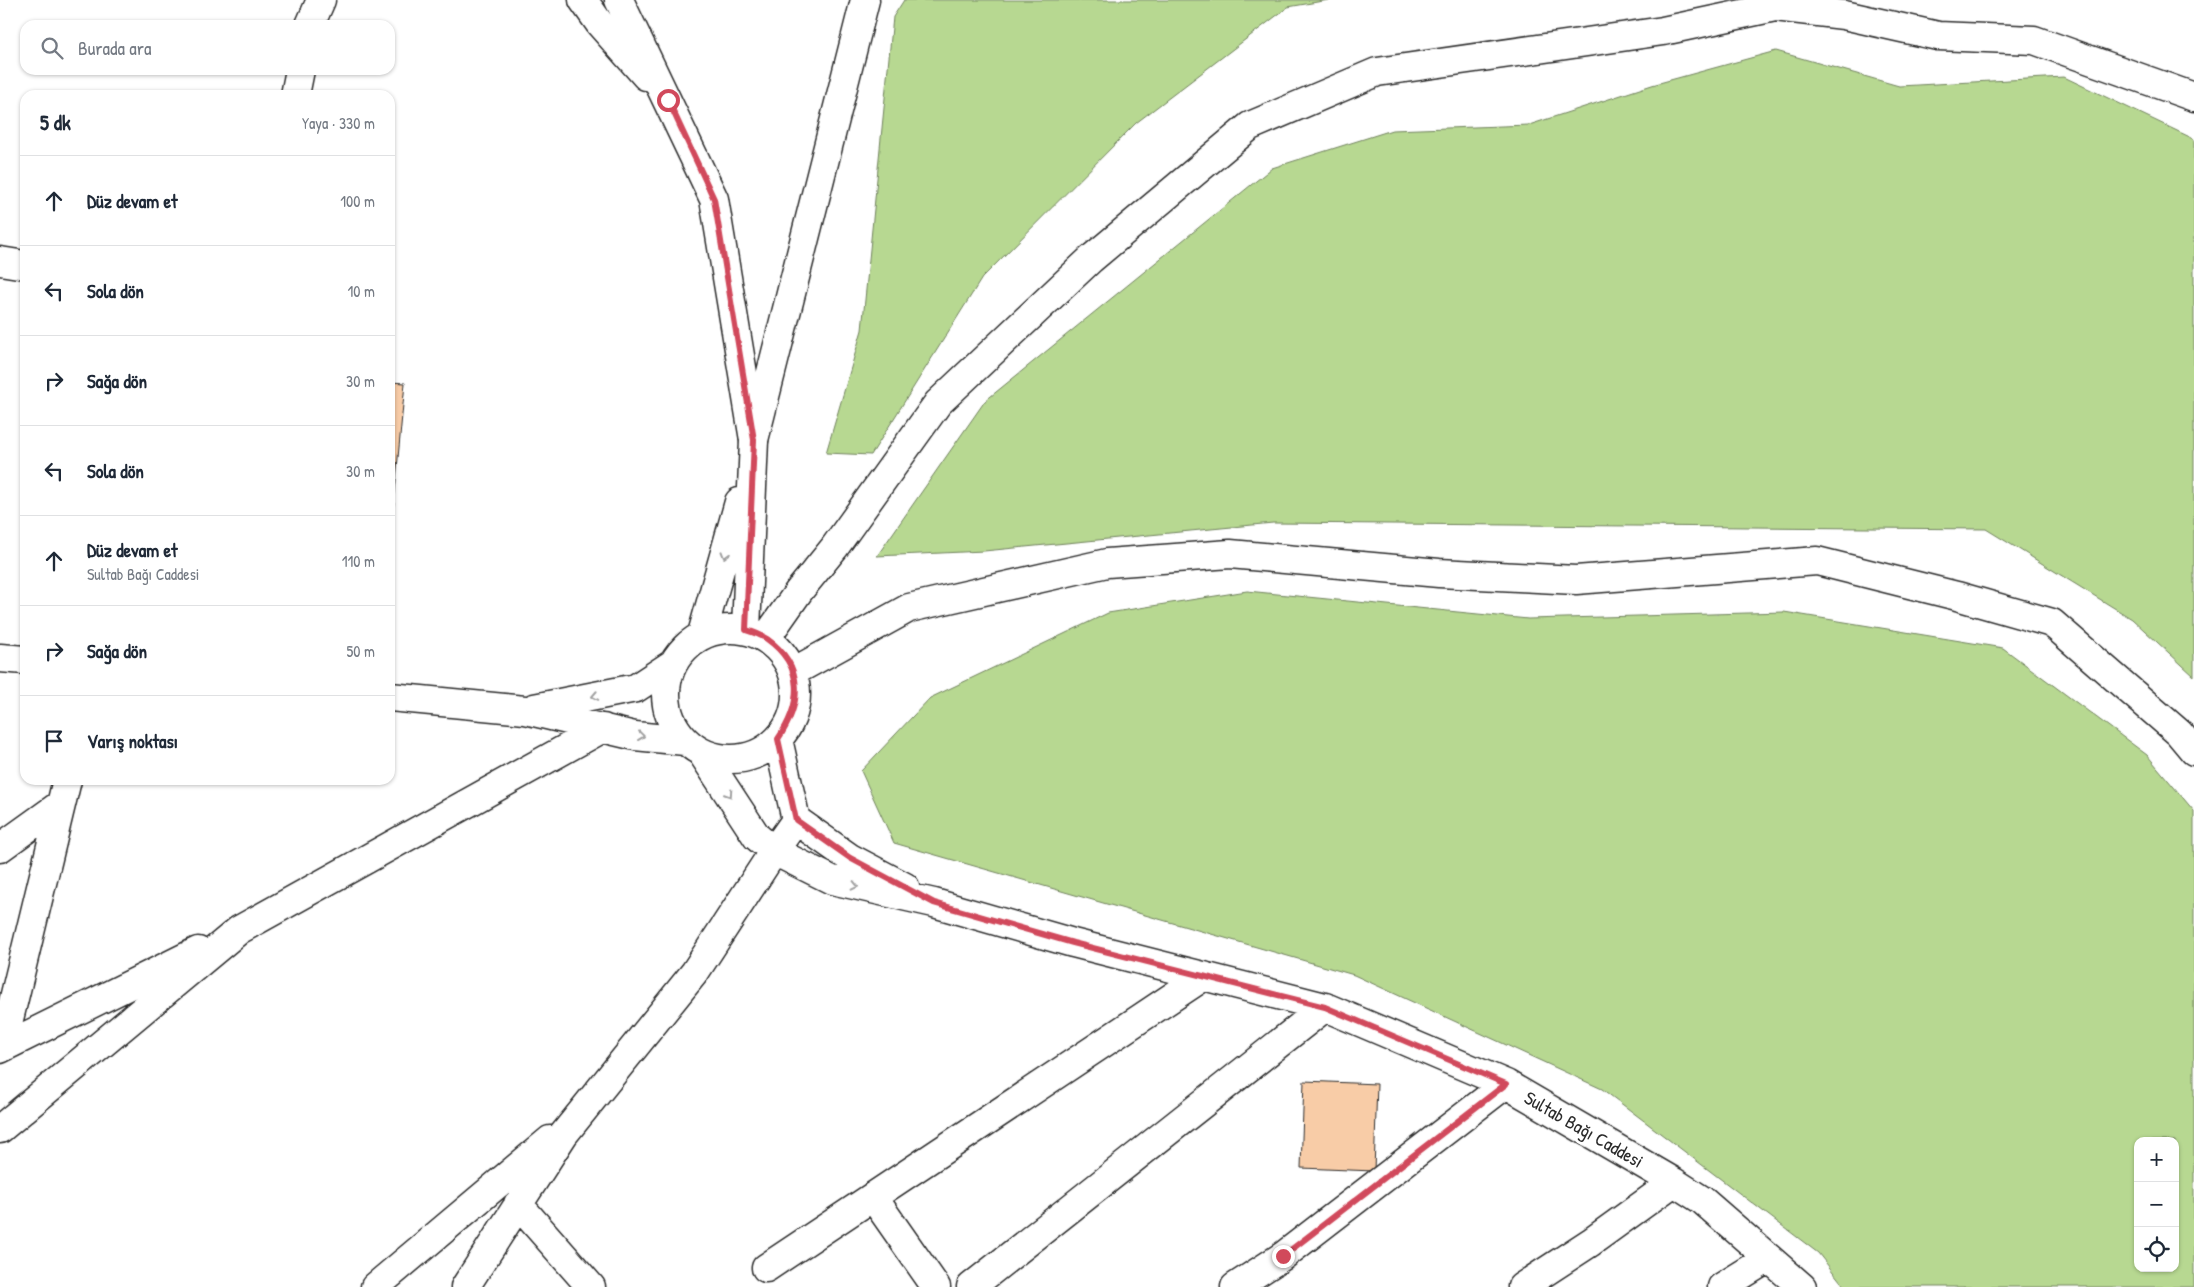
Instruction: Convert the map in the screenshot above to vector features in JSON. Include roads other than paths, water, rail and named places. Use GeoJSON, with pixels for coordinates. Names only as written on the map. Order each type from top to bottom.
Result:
{"type":"FeatureCollection","features":[{"type":"Feature","properties":{"kind":"street"},"geometry":{"type":"LineString","coordinates":[[312,20],[321,0]]}},
{"type":"Feature","properties":{"kind":"street"},"geometry":{"type":"LineString","coordinates":[[583,0],[600,24],[668,100]]}},
{"type":"Feature","properties":{"kind":"street"},"geometry":{"type":"LineString","coordinates":[[619,0],[714,199],[754,440],[756,634]]}},
{"type":"Feature","properties":{"kind":"street"},"geometry":{"type":"LineString","coordinates":[[702,634],[732,531],[865,0]]}},
{"type":"Feature","properties":{"kind":"street"},"geometry":{"type":"LineString","coordinates":[[756,634],[799,591],[834,548],[938,403],[1091,259],[1250,126],[1378,72],[1663,31],[1775,7],[1844,15],[1938,36],[2034,40],[2194,97]]}},
{"type":"Feature","properties":{"kind":"street"},"geometry":{"type":"LineString","coordinates":[[296,90],[299,75]]}},
{"type":"Feature","properties":{"kind":"street"},"geometry":{"type":"LineString","coordinates":[[0,261],[20,264]]}},
{"type":"Feature","properties":{"kind":"street"},"geometry":{"type":"LineString","coordinates":[[793,672],[909,608],[1107,563],[1230,554],[1439,573],[1576,580],[1817,561],[1956,596],[2052,623],[2179,733],[2194,751]]}},
{"type":"Feature","properties":{"kind":"street"},"geometry":{"type":"LineString","coordinates":[[395,697],[525,710],[635,736],[694,747],[722,759],[742,759],[762,752],[778,739],[790,722],[796,706],[797,689],[793,672],[783,653],[756,634],[724,628],[702,634],[684,647],[671,665],[665,685],[666,705],[673,725],[694,747],[757,837],[774,851],[832,880],[934,903]]}},
{"type":"Feature","properties":{"kind":"street"},"geometry":{"type":"LineString","coordinates":[[0,658],[20,660]]}},
{"type":"Feature","properties":{"kind":"street"},"geometry":{"type":"LineString","coordinates":[[525,710],[636,688],[671,665]]}},
{"type":"Feature","properties":{"kind":"street"},"geometry":{"type":"LineString","coordinates":[[1,1048],[238,930],[603,728]]}},
{"type":"Feature","properties":{"kind":"street"},"geometry":{"type":"LineString","coordinates":[[778,739],[796,820],[850,858],[934,903]]}},
{"type":"Feature","properties":{"kind":"street"},"geometry":{"type":"LineString","coordinates":[[1,1048],[64,792]]}},
{"type":"Feature","properties":{"kind":"street"},"geometry":{"type":"LineString","coordinates":[[0,848],[64,792]]}},
{"type":"Feature","properties":{"kind":"street"},"geometry":{"type":"LineString","coordinates":[[465,1287],[564,1134],[695,972],[796,820]]}},
{"type":"Feature","properties":{"kind":"street","name":"Sultab Bağı Caddesi"},"geometry":{"type":"LineString","coordinates":[[934,903],[1073,943],[1325,1007],[1506,1084],[1702,1200],[1802,1287]]}},
{"type":"Feature","properties":{"kind":"street"},"geometry":{"type":"LineString","coordinates":[[0,1129],[238,930]]}},
{"type":"Feature","properties":{"kind":"street"},"geometry":{"type":"LineString","coordinates":[[766,1268],[1204,976]]}},
{"type":"Feature","properties":{"kind":"street"},"geometry":{"type":"LineString","coordinates":[[971,1287],[1325,1007]]}},
{"type":"Feature","properties":{"kind":"street"},"geometry":{"type":"LineString","coordinates":[[1235,1287],[1283,1256],[1506,1084]]}},
{"type":"Feature","properties":{"kind":"street"},"geometry":{"type":"LineString","coordinates":[[375,1287],[579,1115]]}},
{"type":"Feature","properties":{"kind":"street"},"geometry":{"type":"LineString","coordinates":[[1522,1287],[1674,1182]]}},
{"type":"Feature","properties":{"kind":"street"},"geometry":{"type":"LineString","coordinates":[[873,1197],[936,1287]]}},
{"type":"Feature","properties":{"kind":"street"},"geometry":{"type":"LineString","coordinates":[[518,1204],[591,1287]]}},
{"type":"Feature","properties":{"kind":"street"},"geometry":{"type":"LineString","coordinates":[[1722,1287],[1770,1258]]}}]}
